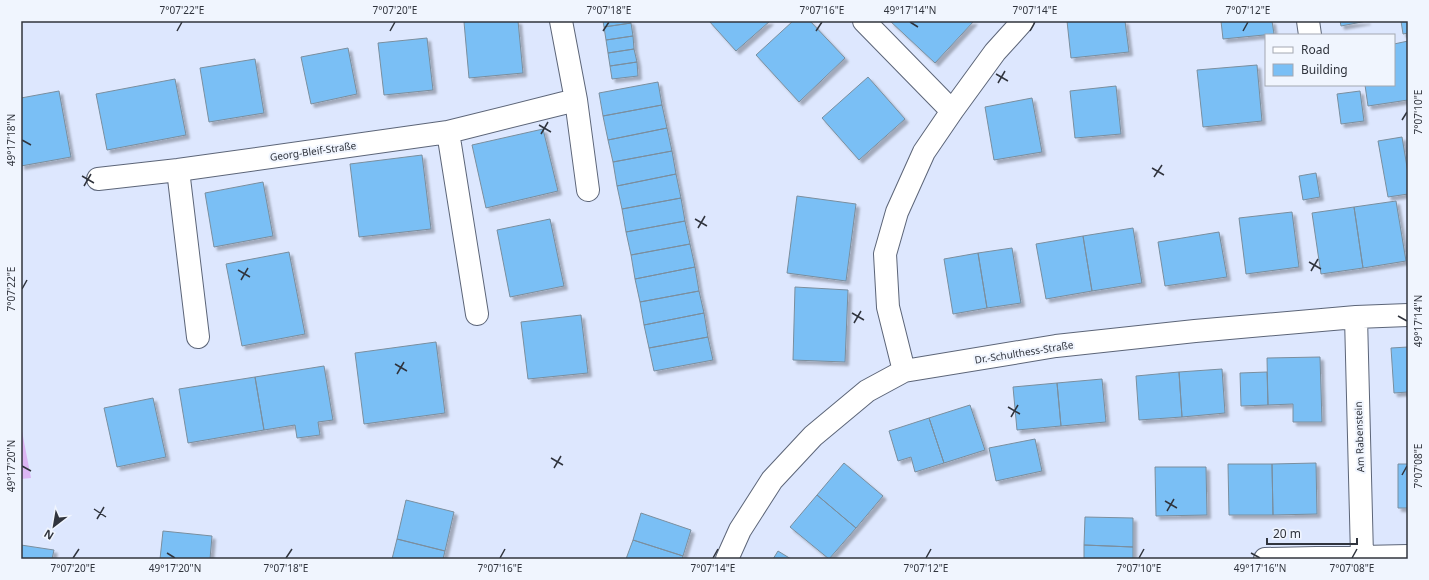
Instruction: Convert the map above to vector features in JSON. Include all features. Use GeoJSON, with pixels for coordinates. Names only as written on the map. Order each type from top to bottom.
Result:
{"type":"FeatureCollection","features":[{"type":"Feature","properties":{"kind":"street"},"geometry":{"type":"LineString","coordinates":[[561,21],[576,100],[588,190]]}},
{"type":"Feature","properties":{"kind":"street"},"geometry":{"type":"LineString","coordinates":[[864,21],[952,111]]}},
{"type":"Feature","properties":{"kind":"street"},"geometry":{"type":"LineString","coordinates":[[904,371],[888,307],[885,254],[897,212],[924,152],[995,52],[1023,21]]}},
{"type":"Feature","properties":{"kind":"street"},"geometry":{"type":"LineString","coordinates":[[1308,21],[1310,34]]}},
{"type":"Feature","properties":{"kind":"street","name":"Georg-Bleif-Straße"},"geometry":{"type":"LineString","coordinates":[[98,179],[178,170],[448,132],[576,100]]}},
{"type":"Feature","properties":{"kind":"street"},"geometry":{"type":"LineString","coordinates":[[448,132],[477,314]]}},
{"type":"Feature","properties":{"kind":"street"},"geometry":{"type":"LineString","coordinates":[[178,170],[198,337]]}},
{"type":"Feature","properties":{"kind":"street","name":"Dr.-Schulthess-Straße"},"geometry":{"type":"LineString","coordinates":[[727,559],[740,530],[772,480],[812,436],[867,391],[904,371],[1056,346],[1195,331],[1356,317],[1408,315]]}},
{"type":"Feature","properties":{"kind":"street","name":"Am Rabenstein"},"geometry":{"type":"LineString","coordinates":[[1356,317],[1362,556]]}},
{"type":"Feature","properties":{"kind":"street"},"geometry":{"type":"LineString","coordinates":[[1265,559],[1408,556]]}},
{"type":"Feature","properties":{"kind":"shaded area"},"geometry":{"type":"Polygon","coordinates":[[[21,426],[31,478],[21,479],[21,426]]]}},
{"type":"Feature","properties":{"kind":"building"},"geometry":{"type":"Polygon","coordinates":[[[518,21],[523,73],[469,78],[464,22],[518,21]]]}},
{"type":"Feature","properties":{"kind":"building"},"geometry":{"type":"Polygon","coordinates":[[[603,21],[630,21],[631,23],[604,27],[603,21]]]}},
{"type":"Feature","properties":{"kind":"building"},"geometry":{"type":"Polygon","coordinates":[[[709,21],[770,21],[736,51],[709,21]]]}},
{"type":"Feature","properties":{"kind":"building"},"geometry":{"type":"Polygon","coordinates":[[[793,21],[810,21],[845,58],[799,102],[756,55],[793,21]]]}},
{"type":"Feature","properties":{"kind":"building"},"geometry":{"type":"Polygon","coordinates":[[[890,21],[974,21],[935,63],[890,21]]]}},
{"type":"Feature","properties":{"kind":"building"},"geometry":{"type":"Polygon","coordinates":[[[1067,21],[1125,21],[1129,52],[1071,58],[1067,21]]]}},
{"type":"Feature","properties":{"kind":"building"},"geometry":{"type":"Polygon","coordinates":[[[1221,21],[1272,21],[1274,34],[1223,39],[1221,21]]]}},
{"type":"Feature","properties":{"kind":"building"},"geometry":{"type":"Polygon","coordinates":[[[1340,21],[1367,21],[1341,26],[1340,21]]]}},
{"type":"Feature","properties":{"kind":"building"},"geometry":{"type":"Polygon","coordinates":[[[1401,21],[1408,21],[1408,33],[1403,34],[1401,21]]]}},
{"type":"Feature","properties":{"kind":"building"},"geometry":{"type":"Polygon","coordinates":[[[631,23],[633,36],[606,40],[604,27],[631,23]]]}},
{"type":"Feature","properties":{"kind":"building"},"geometry":{"type":"Polygon","coordinates":[[[633,36],[634,49],[608,53],[606,40],[633,36]]]}},
{"type":"Feature","properties":{"kind":"building"},"geometry":{"type":"Polygon","coordinates":[[[427,38],[433,90],[384,95],[378,43],[427,38]]]}},
{"type":"Feature","properties":{"kind":"building"},"geometry":{"type":"Polygon","coordinates":[[[1408,41],[1408,100],[1368,106],[1365,86],[1395,86],[1395,44],[1408,41]]]}},
{"type":"Feature","properties":{"kind":"building"},"geometry":{"type":"Polygon","coordinates":[[[348,48],[357,94],[311,104],[301,57],[348,48]]]}},
{"type":"Feature","properties":{"kind":"building"},"geometry":{"type":"Polygon","coordinates":[[[634,49],[637,62],[610,66],[608,53],[634,49]]]}},
{"type":"Feature","properties":{"kind":"building"},"geometry":{"type":"Polygon","coordinates":[[[255,59],[264,113],[209,122],[200,68],[255,59]]]}},
{"type":"Feature","properties":{"kind":"building"},"geometry":{"type":"Polygon","coordinates":[[[637,62],[638,76],[612,79],[610,66],[637,62]]]}},
{"type":"Feature","properties":{"kind":"building"},"geometry":{"type":"Polygon","coordinates":[[[1257,65],[1262,121],[1203,127],[1197,70],[1257,65]]]}},
{"type":"Feature","properties":{"kind":"building"},"geometry":{"type":"Polygon","coordinates":[[[868,77],[905,119],[859,160],[822,118],[868,77]]]}},
{"type":"Feature","properties":{"kind":"building"},"geometry":{"type":"Polygon","coordinates":[[[175,79],[186,135],[107,150],[96,94],[175,79]]]}},
{"type":"Feature","properties":{"kind":"building"},"geometry":{"type":"Polygon","coordinates":[[[658,82],[662,105],[603,116],[599,93],[658,82]]]}},
{"type":"Feature","properties":{"kind":"building"},"geometry":{"type":"Polygon","coordinates":[[[1116,86],[1121,134],[1075,138],[1070,91],[1116,86]]]}},
{"type":"Feature","properties":{"kind":"building"},"geometry":{"type":"Polygon","coordinates":[[[59,91],[71,157],[21,166],[21,98],[59,91]]]}},
{"type":"Feature","properties":{"kind":"building"},"geometry":{"type":"Polygon","coordinates":[[[1360,91],[1364,121],[1341,124],[1337,94],[1360,91]]]}},
{"type":"Feature","properties":{"kind":"building"},"geometry":{"type":"Polygon","coordinates":[[[1032,98],[1042,152],[994,160],[985,107],[1032,98]]]}},
{"type":"Feature","properties":{"kind":"building"},"geometry":{"type":"Polygon","coordinates":[[[662,105],[667,128],[608,140],[603,116],[662,105]]]}},
{"type":"Feature","properties":{"kind":"building"},"geometry":{"type":"Polygon","coordinates":[[[667,128],[672,151],[613,162],[608,140],[667,128]]]}},
{"type":"Feature","properties":{"kind":"building"},"geometry":{"type":"Polygon","coordinates":[[[543,129],[558,191],[486,208],[472,145],[543,129]]]}},
{"type":"Feature","properties":{"kind":"building"},"geometry":{"type":"Polygon","coordinates":[[[1402,137],[1408,173],[1408,194],[1388,197],[1378,141],[1402,137]]]}},
{"type":"Feature","properties":{"kind":"building"},"geometry":{"type":"Polygon","coordinates":[[[672,151],[676,174],[617,186],[613,162],[672,151]]]}},
{"type":"Feature","properties":{"kind":"building"},"geometry":{"type":"Polygon","coordinates":[[[422,155],[431,229],[359,237],[350,164],[422,155]]]}},
{"type":"Feature","properties":{"kind":"building"},"geometry":{"type":"Polygon","coordinates":[[[1316,173],[1320,197],[1303,200],[1299,176],[1316,173]]]}},
{"type":"Feature","properties":{"kind":"building"},"geometry":{"type":"Polygon","coordinates":[[[676,174],[681,198],[622,209],[617,186],[676,174]]]}},
{"type":"Feature","properties":{"kind":"building"},"geometry":{"type":"Polygon","coordinates":[[[263,182],[273,236],[214,247],[205,193],[263,182]]]}},
{"type":"Feature","properties":{"kind":"building"},"geometry":{"type":"Polygon","coordinates":[[[797,196],[856,204],[846,281],[787,273],[797,196]]]}},
{"type":"Feature","properties":{"kind":"building"},"geometry":{"type":"Polygon","coordinates":[[[681,198],[685,221],[626,232],[622,209],[681,198]]]}},
{"type":"Feature","properties":{"kind":"building"},"geometry":{"type":"Polygon","coordinates":[[[1396,201],[1406,261],[1363,268],[1354,207],[1396,201]]]}},
{"type":"Feature","properties":{"kind":"building"},"geometry":{"type":"Polygon","coordinates":[[[1354,207],[1363,268],[1321,274],[1312,213],[1354,207]]]}},
{"type":"Feature","properties":{"kind":"building"},"geometry":{"type":"Polygon","coordinates":[[[1292,212],[1299,267],[1246,274],[1239,218],[1292,212]]]}},
{"type":"Feature","properties":{"kind":"building"},"geometry":{"type":"Polygon","coordinates":[[[550,219],[564,286],[510,297],[497,230],[550,219]]]}},
{"type":"Feature","properties":{"kind":"building"},"geometry":{"type":"Polygon","coordinates":[[[685,221],[690,244],[631,255],[626,232],[685,221]]]}},
{"type":"Feature","properties":{"kind":"building"},"geometry":{"type":"Polygon","coordinates":[[[1133,228],[1142,283],[1092,291],[1083,236],[1133,228]]]}},
{"type":"Feature","properties":{"kind":"building"},"geometry":{"type":"Polygon","coordinates":[[[1219,232],[1227,277],[1165,286],[1158,242],[1219,232]]]}},
{"type":"Feature","properties":{"kind":"building"},"geometry":{"type":"Polygon","coordinates":[[[1083,236],[1092,291],[1046,299],[1036,244],[1083,236]]]}},
{"type":"Feature","properties":{"kind":"building"},"geometry":{"type":"Polygon","coordinates":[[[690,244],[695,267],[635,279],[631,255],[690,244]]]}},
{"type":"Feature","properties":{"kind":"building"},"geometry":{"type":"Polygon","coordinates":[[[1012,248],[1021,303],[987,308],[978,253],[1012,248]]]}},
{"type":"Feature","properties":{"kind":"building"},"geometry":{"type":"Polygon","coordinates":[[[289,252],[305,334],[242,346],[226,264],[289,252]]]}},
{"type":"Feature","properties":{"kind":"building"},"geometry":{"type":"Polygon","coordinates":[[[978,253],[987,308],[953,314],[944,259],[978,253]]]}},
{"type":"Feature","properties":{"kind":"building"},"geometry":{"type":"Polygon","coordinates":[[[695,267],[699,291],[640,302],[635,279],[695,267]]]}},
{"type":"Feature","properties":{"kind":"building"},"geometry":{"type":"Polygon","coordinates":[[[795,287],[848,290],[845,362],[793,360],[795,287]]]}},
{"type":"Feature","properties":{"kind":"building"},"geometry":{"type":"Polygon","coordinates":[[[699,291],[704,313],[644,325],[640,302],[699,291]]]}},
{"type":"Feature","properties":{"kind":"building"},"geometry":{"type":"Polygon","coordinates":[[[704,313],[708,337],[649,348],[644,325],[704,313]]]}},
{"type":"Feature","properties":{"kind":"building"},"geometry":{"type":"Polygon","coordinates":[[[581,315],[588,373],[528,379],[521,322],[581,315]]]}},
{"type":"Feature","properties":{"kind":"building"},"geometry":{"type":"Polygon","coordinates":[[[708,337],[713,360],[654,371],[649,348],[708,337]]]}},
{"type":"Feature","properties":{"kind":"building"},"geometry":{"type":"Polygon","coordinates":[[[436,342],[445,413],[364,424],[355,353],[436,342]]]}},
{"type":"Feature","properties":{"kind":"building"},"geometry":{"type":"Polygon","coordinates":[[[1408,347],[1408,392],[1394,393],[1391,348],[1408,347]]]}},
{"type":"Feature","properties":{"kind":"building"},"geometry":{"type":"Polygon","coordinates":[[[1320,357],[1322,422],[1293,422],[1293,404],[1268,405],[1267,358],[1320,357]]]}},
{"type":"Feature","properties":{"kind":"building"},"geometry":{"type":"Polygon","coordinates":[[[324,366],[333,420],[318,422],[320,435],[297,438],[295,425],[264,430],[255,377],[324,366]]]}},
{"type":"Feature","properties":{"kind":"building"},"geometry":{"type":"Polygon","coordinates":[[[1222,369],[1225,413],[1182,417],[1179,372],[1222,369]]]}},
{"type":"Feature","properties":{"kind":"building"},"geometry":{"type":"Polygon","coordinates":[[[1179,372],[1182,417],[1139,420],[1136,376],[1179,372]]]}},
{"type":"Feature","properties":{"kind":"building"},"geometry":{"type":"Polygon","coordinates":[[[1267,372],[1268,405],[1241,406],[1240,373],[1267,372]]]}},
{"type":"Feature","properties":{"kind":"building"},"geometry":{"type":"Polygon","coordinates":[[[255,377],[264,430],[188,443],[179,389],[255,377]]]}},
{"type":"Feature","properties":{"kind":"building"},"geometry":{"type":"Polygon","coordinates":[[[1102,379],[1106,422],[1061,426],[1057,383],[1102,379]]]}},
{"type":"Feature","properties":{"kind":"building"},"geometry":{"type":"Polygon","coordinates":[[[1057,383],[1061,426],[1017,430],[1013,387],[1057,383]]]}},
{"type":"Feature","properties":{"kind":"building"},"geometry":{"type":"Polygon","coordinates":[[[153,398],[166,457],[117,467],[104,408],[153,398]]]}},
{"type":"Feature","properties":{"kind":"building"},"geometry":{"type":"Polygon","coordinates":[[[970,405],[985,450],[944,463],[929,418],[970,405]]]}},
{"type":"Feature","properties":{"kind":"building"},"geometry":{"type":"Polygon","coordinates":[[[929,418],[944,463],[915,472],[911,457],[898,461],[889,431],[929,418]]]}},
{"type":"Feature","properties":{"kind":"building"},"geometry":{"type":"Polygon","coordinates":[[[1035,439],[1042,471],[996,481],[989,448],[1035,439]]]}},
{"type":"Feature","properties":{"kind":"building"},"geometry":{"type":"Polygon","coordinates":[[[844,463],[883,496],[856,528],[817,495],[844,463]]]}},
{"type":"Feature","properties":{"kind":"building"},"geometry":{"type":"Polygon","coordinates":[[[1316,463],[1317,514],[1273,515],[1272,464],[1316,463]]]}},
{"type":"Feature","properties":{"kind":"building"},"geometry":{"type":"Polygon","coordinates":[[[1228,464],[1272,464],[1273,515],[1229,515],[1228,464]]]}},
{"type":"Feature","properties":{"kind":"building"},"geometry":{"type":"Polygon","coordinates":[[[1398,464],[1408,464],[1408,508],[1398,508],[1398,464]]]}},
{"type":"Feature","properties":{"kind":"building"},"geometry":{"type":"Polygon","coordinates":[[[1155,467],[1206,467],[1207,515],[1156,516],[1155,467]]]}},
{"type":"Feature","properties":{"kind":"building"},"geometry":{"type":"Polygon","coordinates":[[[817,495],[856,528],[829,559],[790,527],[817,495]]]}},
{"type":"Feature","properties":{"kind":"building"},"geometry":{"type":"Polygon","coordinates":[[[406,500],[454,512],[445,551],[397,539],[406,500]]]}},
{"type":"Feature","properties":{"kind":"building"},"geometry":{"type":"Polygon","coordinates":[[[641,513],[691,530],[683,556],[633,540],[641,513]]]}},
{"type":"Feature","properties":{"kind":"building"},"geometry":{"type":"Polygon","coordinates":[[[1085,517],[1133,518],[1133,547],[1084,545],[1085,517]]]}},
{"type":"Feature","properties":{"kind":"building"},"geometry":{"type":"Polygon","coordinates":[[[163,531],[212,536],[210,559],[160,559],[163,531]]]}},
{"type":"Feature","properties":{"kind":"building"},"geometry":{"type":"Polygon","coordinates":[[[397,539],[445,551],[443,559],[392,559],[397,539]]]}},
{"type":"Feature","properties":{"kind":"building"},"geometry":{"type":"Polygon","coordinates":[[[633,540],[683,556],[682,559],[626,559],[633,540]]]}},
{"type":"Feature","properties":{"kind":"building"},"geometry":{"type":"Polygon","coordinates":[[[21,545],[54,550],[52,559],[21,559],[21,545]]]}},
{"type":"Feature","properties":{"kind":"building"},"geometry":{"type":"Polygon","coordinates":[[[1084,545],[1133,547],[1133,559],[1084,559],[1084,545]]]}},
{"type":"Feature","properties":{"kind":"building"},"geometry":{"type":"Polygon","coordinates":[[[778,551],[791,559],[773,559],[778,551]]]}}]}
